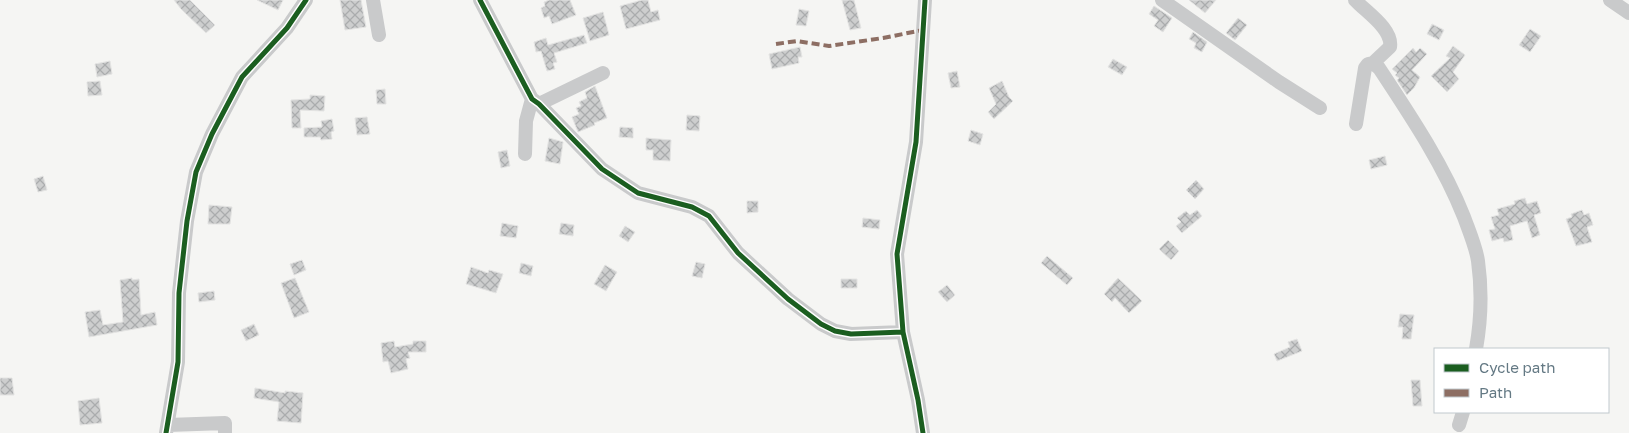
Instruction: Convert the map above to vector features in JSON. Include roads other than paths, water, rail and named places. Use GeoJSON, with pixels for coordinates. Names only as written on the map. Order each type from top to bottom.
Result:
{"type":"FeatureCollection","features":[{"type":"Feature","properties":{"kind":"street"},"geometry":{"type":"LineString","coordinates":[[225,433],[225,424],[167,429],[178,362],[179,293],[187,221],[196,172],[212,134],[242,77],[287,28],[306,0]]}},
{"type":"Feature","properties":{"kind":"street"},"geometry":{"type":"LineString","coordinates":[[373,0],[379,35]]}},
{"type":"Feature","properties":{"kind":"street"},"geometry":{"type":"LineString","coordinates":[[480,0],[535,102],[602,169],[638,193],[692,207],[709,216],[738,253],[788,299],[821,324],[835,331],[851,334],[903,332]]}},
{"type":"Feature","properties":{"kind":"street"},"geometry":{"type":"LineString","coordinates":[[923,433],[918,400],[903,332],[897,254],[916,142],[925,0]]}},
{"type":"Feature","properties":{"kind":"street"},"geometry":{"type":"LineString","coordinates":[[1162,0],[1279,82],[1320,108]]}},
{"type":"Feature","properties":{"kind":"street"},"geometry":{"type":"LineString","coordinates":[[1354,0],[1384,28],[1390,39],[1390,47],[1365,68],[1356,124]]}},
{"type":"Feature","properties":{"kind":"street"},"geometry":{"type":"LineString","coordinates":[[1610,0],[1629,13]]}},
{"type":"Feature","properties":{"kind":"street"},"geometry":{"type":"LineString","coordinates":[[1373,63],[1379,68],[1410,114],[1446,178],[1469,229],[1478,261],[1480,321],[1476,348]]}},
{"type":"Feature","properties":{"kind":"street"},"geometry":{"type":"LineString","coordinates":[[525,154],[526,121],[535,102],[603,73]]}}]}
